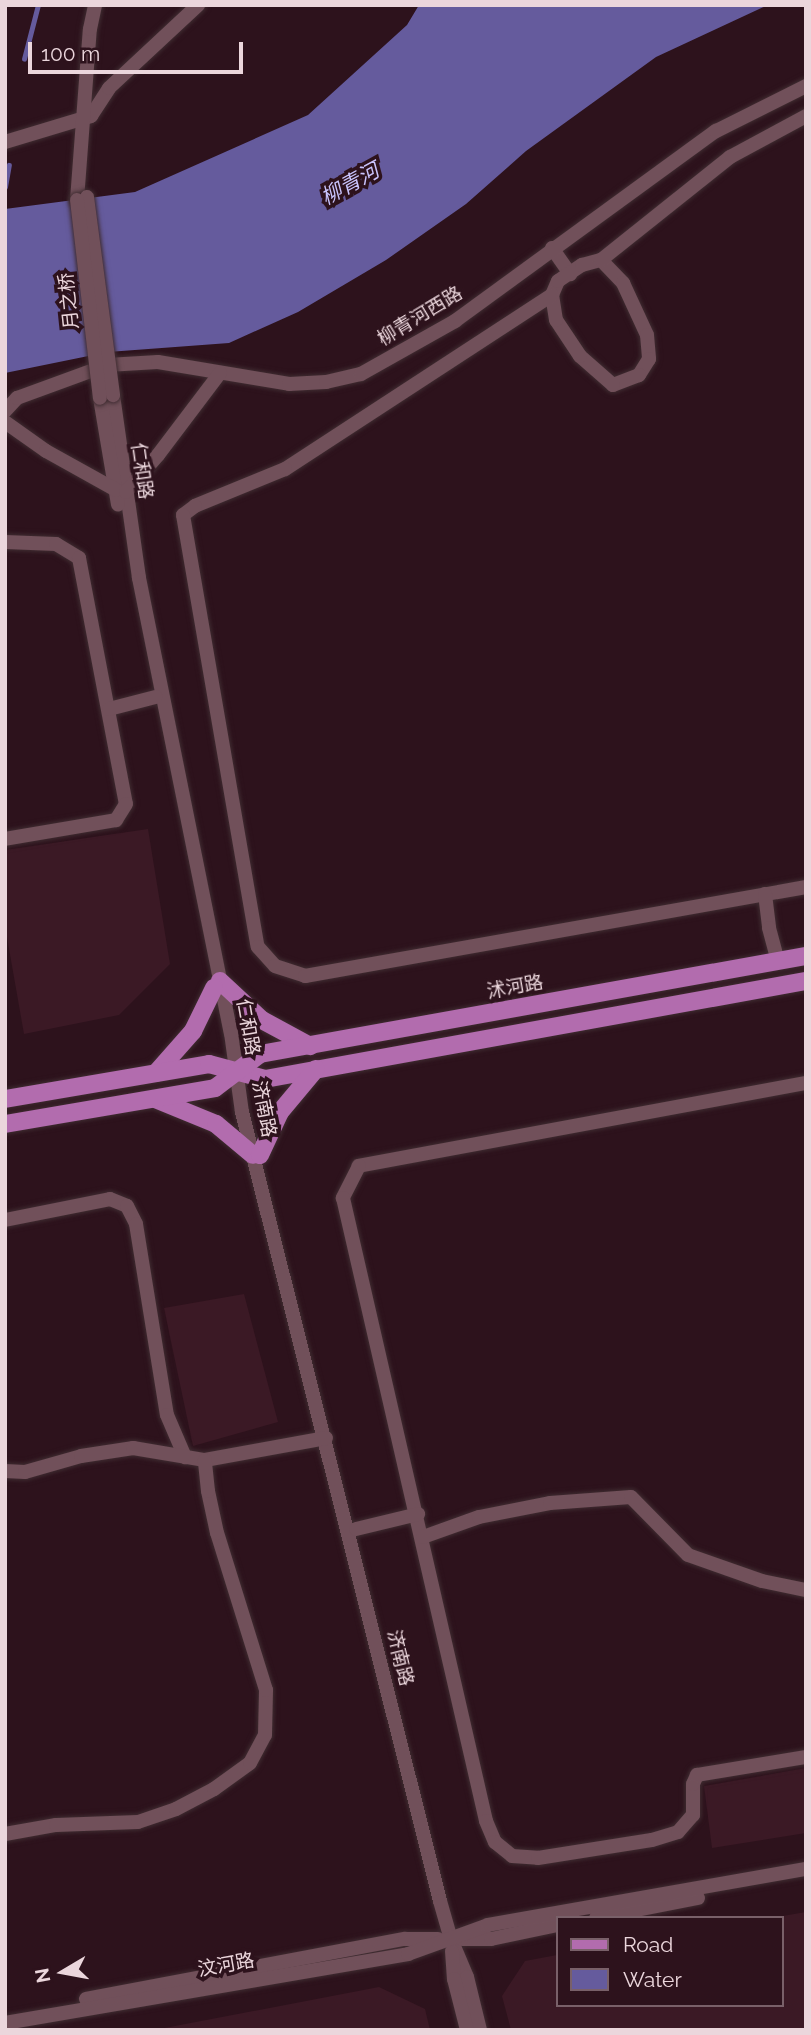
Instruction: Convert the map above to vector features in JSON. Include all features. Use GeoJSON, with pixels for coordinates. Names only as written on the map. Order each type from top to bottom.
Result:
{"type":"FeatureCollection","features":[{"type":"Feature","properties":{"kind":"main road","name":"沭河路"},"geometry":{"type":"LineString","coordinates":[[5,1124],[215,1088],[260,1055],[806,957]]}},
{"type":"Feature","properties":{"kind":"main road"},"geometry":{"type":"LineString","coordinates":[[5,1099],[209,1064],[265,1079],[806,981]]}},
{"type":"Feature","properties":{"kind":"main road"},"geometry":{"type":"LineString","coordinates":[[156,1073],[193,1031],[217,985],[262,1020],[310,1045]]}},
{"type":"Feature","properties":{"kind":"main road"},"geometry":{"type":"LineString","coordinates":[[155,1099],[216,1124],[257,1155],[280,1112],[316,1069]]}},
{"type":"Feature","properties":{"kind":"street"},"geometry":{"type":"LineString","coordinates":[[87,117],[94,5]]}},
{"type":"Feature","properties":{"kind":"street"},"geometry":{"type":"LineString","coordinates":[[87,117],[102,5]]}},
{"type":"Feature","properties":{"kind":"street"},"geometry":{"type":"LineString","coordinates":[[5,142],[87,117],[109,88],[198,5]]}},
{"type":"Feature","properties":{"kind":"street","name":"柳青河西路"},"geometry":{"type":"LineString","coordinates":[[5,411],[18,398],[107,365],[158,362],[289,384],[326,382],[361,374],[454,321],[716,131],[806,86]]}},
{"type":"Feature","properties":{"kind":"street"},"geometry":{"type":"LineString","coordinates":[[601,260],[623,283],[647,335],[649,359],[639,375],[613,385],[580,356],[556,320],[552,295],[558,281],[582,265],[601,260],[730,157],[806,116]]}},
{"type":"Feature","properties":{"kind":"street","name":"月之桥"},"geometry":{"type":"LineString","coordinates":[[87,117],[82,198],[106,396]]}},
{"type":"Feature","properties":{"kind":"street"},"geometry":{"type":"LineString","coordinates":[[552,248],[570,274]]}},
{"type":"Feature","properties":{"kind":"street"},"geometry":{"type":"LineString","coordinates":[[552,295],[285,469],[195,506],[183,515],[258,947],[275,966],[305,976],[806,887]]}},
{"type":"Feature","properties":{"kind":"street"},"geometry":{"type":"LineString","coordinates":[[5,422],[46,451],[121,491],[220,373]]}},
{"type":"Feature","properties":{"kind":"street","name":"仁和路"},"geometry":{"type":"LineString","coordinates":[[106,396],[155,696],[217,985]]}},
{"type":"Feature","properties":{"kind":"street","name":"仁和路"},"geometry":{"type":"LineString","coordinates":[[121,491],[217,985],[223,1035],[237,1072]]}},
{"type":"Feature","properties":{"kind":"street"},"geometry":{"type":"LineString","coordinates":[[5,542],[56,544],[79,558],[126,804],[116,820],[5,839]]}},
{"type":"Feature","properties":{"kind":"street"},"geometry":{"type":"LineString","coordinates":[[109,709],[155,696]]}},
{"type":"Feature","properties":{"kind":"street"},"geometry":{"type":"LineString","coordinates":[[765,894],[769,928],[778,961]]}},
{"type":"Feature","properties":{"kind":"street","name":"济南路"},"geometry":{"type":"LineString","coordinates":[[237,1072],[451,1939],[467,1977],[480,2030]]}},
{"type":"Feature","properties":{"kind":"street"},"geometry":{"type":"LineString","coordinates":[[806,1083],[359,1166],[343,1198],[418,1514],[486,1821],[495,1842],[512,1856],[538,1858],[678,1832],[693,1815],[693,1784],[697,1775],[806,1757]]}},
{"type":"Feature","properties":{"kind":"street","name":"济南路"},"geometry":{"type":"LineString","coordinates":[[257,1155],[356,1530],[447,1899],[454,1979],[467,2030]]}},
{"type":"Feature","properties":{"kind":"street"},"geometry":{"type":"LineString","coordinates":[[5,1220],[110,1199],[127,1206],[136,1224],[167,1415],[186,1457]]}},
{"type":"Feature","properties":{"kind":"street"},"geometry":{"type":"LineString","coordinates":[[5,1471],[25,1472],[81,1457],[133,1448],[205,1460],[326,1438]]}},
{"type":"Feature","properties":{"kind":"street"},"geometry":{"type":"LineString","coordinates":[[5,1834],[56,1825],[138,1822],[176,1809],[214,1789],[250,1763],[265,1735],[266,1689],[217,1533],[205,1460]]}},
{"type":"Feature","properties":{"kind":"street"},"geometry":{"type":"LineString","coordinates":[[423,1537],[479,1517],[502,1512],[550,1503],[631,1497],[688,1555],[762,1581],[806,1590]]}},
{"type":"Feature","properties":{"kind":"street"},"geometry":{"type":"LineString","coordinates":[[356,1530],[418,1514]]}},
{"type":"Feature","properties":{"kind":"street","name":"汶河路"},"geometry":{"type":"LineString","coordinates":[[451,1939],[488,1925],[806,1870]]}},
{"type":"Feature","properties":{"kind":"street"},"geometry":{"type":"LineString","coordinates":[[607,1916],[806,1879]]}},
{"type":"Feature","properties":{"kind":"street","name":"汶河路"},"geometry":{"type":"LineString","coordinates":[[6,2015],[405,1939],[491,1939],[556,1925]]}},
{"type":"Feature","properties":{"kind":"shaded area"},"geometry":{"type":"Polygon","coordinates":[[[148,829],[170,964],[119,1015],[24,1034],[5,926],[5,850],[148,829]]]}},
{"type":"Feature","properties":{"kind":"shaded area"},"geometry":{"type":"Polygon","coordinates":[[[244,1294],[278,1422],[193,1446],[164,1308],[244,1294]]]}},
{"type":"Feature","properties":{"kind":"shaded area"},"geometry":{"type":"Polygon","coordinates":[[[806,1768],[806,1833],[712,1848],[704,1786],[806,1768]]]}},
{"type":"Feature","properties":{"kind":"shaded area"},"geometry":{"type":"Polygon","coordinates":[[[806,1912],[806,2030],[511,2030],[502,1996],[525,1961],[556,1955],[556,2007],[783,2007],[783,1916],[806,1912]]]}},
{"type":"Feature","properties":{"kind":"shaded area"},"geometry":{"type":"Polygon","coordinates":[[[379,1987],[425,2009],[430,2030],[154,2030],[379,1987]]]}},
{"type":"Feature","properties":{"kind":"water","name":"柳青河"},"geometry":{"type":"Polygon","coordinates":[[[419,5],[768,5],[656,57],[526,151],[466,204],[386,260],[298,312],[229,343],[108,352],[5,373],[5,209],[135,192],[308,115],[407,25],[419,5]]]}},
{"type":"Feature","properties":{"kind":"waterway"},"geometry":{"type":"LineString","coordinates":[[24,59],[38,5]]}},
{"type":"Feature","properties":{"kind":"waterway"},"geometry":{"type":"LineString","coordinates":[[5,187],[9,165]]}}]}
